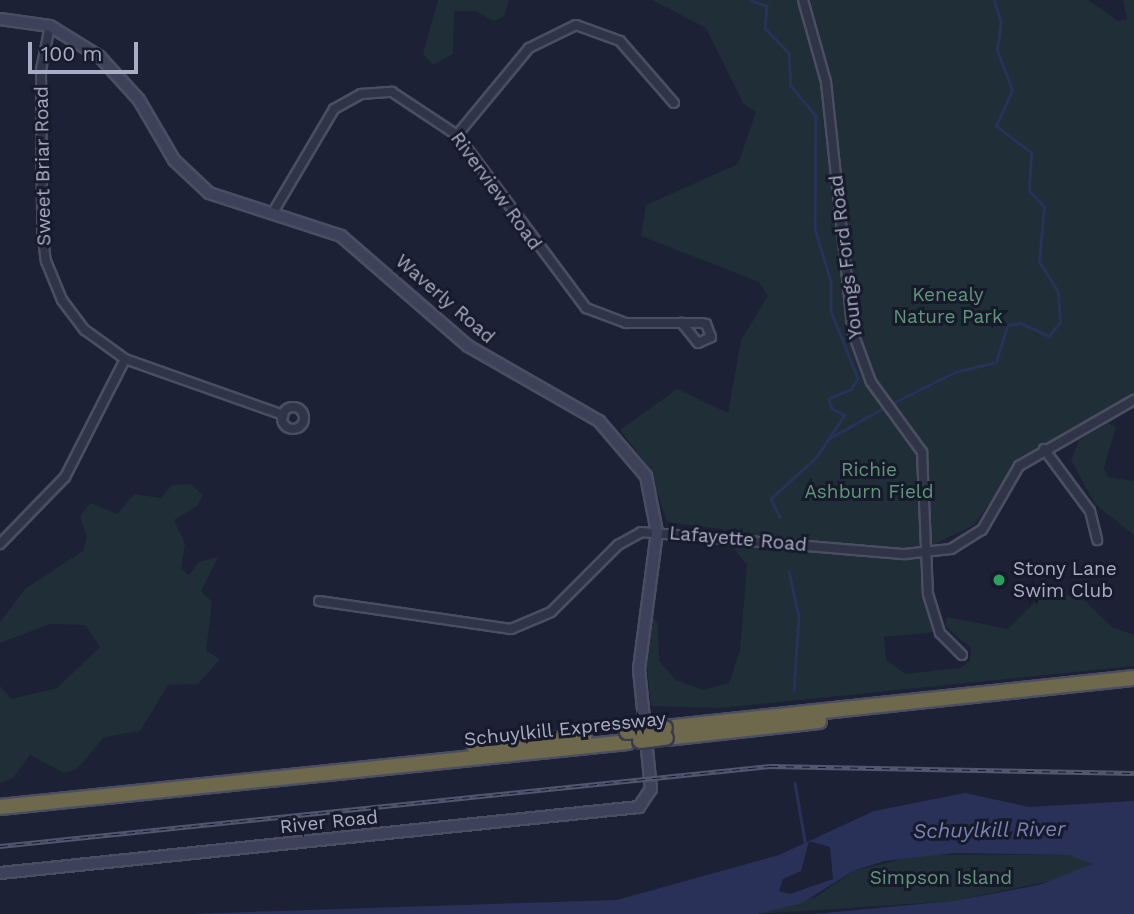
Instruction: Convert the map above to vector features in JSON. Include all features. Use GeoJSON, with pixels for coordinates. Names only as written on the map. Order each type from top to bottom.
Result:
{"type":"FeatureCollection","features":[{"type":"Feature","properties":{"kind":"highway","name":"Schuylkill Expressway"},"geometry":{"type":"LineString","coordinates":[[0,798],[772,722],[1134,678]]}},
{"type":"Feature","properties":{"kind":"highway","name":"Schuylkill Expressway"},"geometry":{"type":"LineString","coordinates":[[837,714],[1134,688]]}},
{"type":"Feature","properties":{"kind":"highway","name":"Schuylkill Expressway"},"geometry":{"type":"LineString","coordinates":[[0,807],[627,737]]}},
{"type":"Feature","properties":{"kind":"street","name":"Youngs Ford Road"},"geometry":{"type":"LineString","coordinates":[[803,0],[826,82],[853,333],[867,376],[924,458],[925,554],[937,627],[962,655]]}},
{"type":"Feature","properties":{"kind":"street","name":"Waverly Road"},"geometry":{"type":"LineString","coordinates":[[0,19],[50,26],[90,48],[123,79],[189,177],[233,205],[272,214],[341,236],[468,346],[599,421],[646,476],[657,531],[639,669],[651,789]]}},
{"type":"Feature","properties":{"kind":"street"},"geometry":{"type":"LineString","coordinates":[[457,135],[529,48],[576,25],[620,41],[674,103]]}},
{"type":"Feature","properties":{"kind":"street","name":"Sweet Briar Road"},"geometry":{"type":"LineString","coordinates":[[50,26],[41,70],[46,261],[78,323],[125,359],[283,415]]}},
{"type":"Feature","properties":{"kind":"street","name":"Riverview Road"},"geometry":{"type":"LineString","coordinates":[[272,214],[322,124],[352,97],[401,94],[457,135],[586,308],[616,321],[682,323]]}},
{"type":"Feature","properties":{"kind":"street"},"geometry":{"type":"LineString","coordinates":[[0,544],[69,471],[125,359]]}},
{"type":"Feature","properties":{"kind":"street","name":"Lafayette Road"},"geometry":{"type":"LineString","coordinates":[[319,601],[518,628],[551,612],[625,539],[657,531],[925,554],[975,536],[1019,466],[1044,449],[1134,400]]}},
{"type":"Feature","properties":{"kind":"street"},"geometry":{"type":"LineString","coordinates":[[1044,449],[1090,511],[1097,540]]}},
{"type":"Feature","properties":{"kind":"street","name":"River Road"},"geometry":{"type":"LineString","coordinates":[[0,873],[627,810],[643,804],[651,789]]}},
{"type":"Feature","properties":{"kind":"green space"},"geometry":{"type":"Polygon","coordinates":[[[438,0],[509,0],[504,16],[494,21],[475,11],[454,11],[453,54],[433,65],[423,54],[438,0]]]}},
{"type":"Feature","properties":{"kind":"green space","name":"Kenealy Nature Park"},"geometry":{"type":"Polygon","coordinates":[[[652,0],[1088,0],[1118,21],[1127,19],[1123,0],[1134,0],[1134,395],[1020,460],[974,525],[935,544],[921,573],[934,632],[884,637],[886,660],[905,674],[960,668],[970,661],[971,648],[945,626],[947,617],[1008,629],[1039,598],[1060,593],[1085,601],[1112,627],[1134,635],[1134,666],[720,708],[651,706],[646,658],[650,614],[658,624],[659,661],[676,680],[703,690],[729,683],[740,650],[747,565],[734,549],[749,542],[750,533],[667,522],[649,468],[620,430],[677,389],[728,413],[741,340],[768,296],[759,282],[641,236],[646,205],[738,164],[756,112],[743,103],[706,28],[652,0]]]}},
{"type":"Feature","properties":{"kind":"green space"},"geometry":{"type":"Polygon","coordinates":[[[1108,423],[1116,427],[1104,468],[1108,477],[1134,481],[1134,535],[1095,504],[1071,460],[1079,440],[1108,423]]]}},
{"type":"Feature","properties":{"kind":"green space"},"geometry":{"type":"Polygon","coordinates":[[[190,484],[203,495],[197,506],[174,520],[185,544],[181,569],[189,575],[199,562],[218,557],[201,591],[212,602],[206,651],[220,659],[198,684],[168,685],[140,731],[104,737],[77,769],[64,773],[30,755],[13,778],[0,783],[0,686],[11,699],[57,688],[100,647],[85,625],[50,624],[0,643],[0,622],[25,589],[83,551],[87,537],[80,517],[90,503],[117,514],[134,494],[161,498],[172,485],[190,484]]]}},
{"type":"Feature","properties":{"kind":"green space","name":"Simpson Island"},"geometry":{"type":"Polygon","coordinates":[[[919,855],[1069,855],[1093,862],[1073,876],[953,901],[758,914],[816,897],[853,871],[919,855]]]}},
{"type":"Feature","properties":{"kind":"water","name":"Schuylkill River"},"geometry":{"type":"Polygon","coordinates":[[[965,793],[1029,807],[1134,801],[1134,914],[814,914],[953,901],[1039,885],[1092,864],[1069,855],[955,853],[884,861],[853,871],[802,903],[758,914],[189,914],[617,900],[779,855],[809,841],[874,811],[965,793]],[[809,841],[801,871],[783,879],[779,891],[790,894],[833,879],[830,847],[809,841]]]}},
{"type":"Feature","properties":{"kind":"waterway"},"geometry":{"type":"LineString","coordinates":[[751,0],[767,6],[765,28],[789,53],[791,86],[816,116],[815,229],[831,281],[831,311],[858,378],[852,389],[829,399],[832,409],[845,415],[817,457],[771,499],[780,517]]}},
{"type":"Feature","properties":{"kind":"waterway"},"geometry":{"type":"LineString","coordinates":[[891,404],[955,372],[996,362],[1007,325],[1021,323],[1049,336],[1060,322],[1058,292],[1039,261],[1044,207],[1029,191],[1031,153],[996,126],[1012,90],[997,50],[1001,23],[994,0]]}},
{"type":"Feature","properties":{"kind":"waterway"},"geometry":{"type":"LineString","coordinates":[[830,438],[885,407]]}},
{"type":"Feature","properties":{"kind":"waterway"},"geometry":{"type":"LineString","coordinates":[[789,571],[799,617],[794,690]]}},
{"type":"Feature","properties":{"kind":"waterway"},"geometry":{"type":"LineString","coordinates":[[795,783],[805,841]]}},
{"type":"Feature","properties":{"kind":"railway"},"geometry":{"type":"LineString","coordinates":[[0,846],[770,766],[1134,773]]}},
{"type":"Feature","properties":{"kind":"place","name":"Stony Lane Swim Club"},"geometry":{"type":"Point","coordinates":[999,580]}},
{"type":"Feature","properties":{"kind":"park label","name":"Richie Ashburn Field"},"geometry":{"type":"Point","coordinates":[869,481]}}]}
